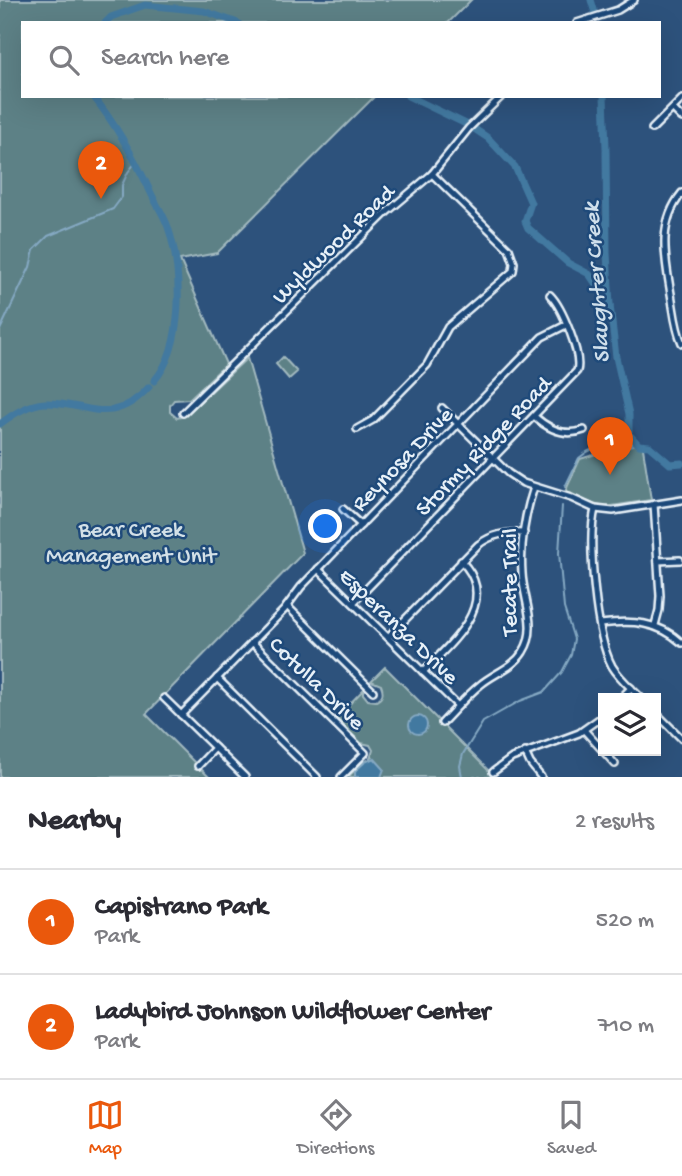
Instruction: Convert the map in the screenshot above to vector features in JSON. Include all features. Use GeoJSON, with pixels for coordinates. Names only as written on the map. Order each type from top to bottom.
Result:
{"type":"FeatureCollection","features":[{"type":"Feature","properties":{"kind":"street"},"geometry":{"type":"LineString","coordinates":[[583,21],[618,10],[634,0]]}},
{"type":"Feature","properties":{"kind":"street","name":"Wyldwood Road"},"geometry":{"type":"LineString","coordinates":[[183,413],[387,212],[432,174],[469,128],[500,98]]}},
{"type":"Feature","properties":{"kind":"street"},"geometry":{"type":"LineString","coordinates":[[652,129],[682,99]]}},
{"type":"Feature","properties":{"kind":"street"},"geometry":{"type":"LineString","coordinates":[[673,108],[682,118]]}},
{"type":"Feature","properties":{"kind":"street"},"geometry":{"type":"LineString","coordinates":[[357,429],[373,420],[421,371],[448,327],[513,271],[514,263],[509,250],[432,174]]}},
{"type":"Feature","properties":{"kind":"street"},"geometry":{"type":"LineString","coordinates":[[681,339],[664,241],[670,212],[682,193]]}},
{"type":"Feature","properties":{"kind":"street","name":"Stormy Ridge Road"},"geometry":{"type":"LineString","coordinates":[[353,603],[579,368],[560,308],[550,295]]}},
{"type":"Feature","properties":{"kind":"street","name":"Reynosa Drive"},"geometry":{"type":"LineString","coordinates":[[181,715],[542,337],[566,325]]}},
{"type":"Feature","properties":{"kind":"street"},"geometry":{"type":"LineString","coordinates":[[442,408],[515,478],[534,487],[595,509],[613,511],[682,500]]}},
{"type":"Feature","properties":{"kind":"street"},"geometry":{"type":"LineString","coordinates":[[534,416],[554,430],[577,433],[584,430]]}},
{"type":"Feature","properties":{"kind":"street","name":"Tecate Trail"},"geometry":{"type":"LineString","coordinates":[[442,723],[479,686],[513,664],[525,649],[530,627],[522,570],[524,533],[527,507],[534,487]]}},
{"type":"Feature","properties":{"kind":"street"},"geometry":{"type":"LineString","coordinates":[[654,504],[660,606],[655,625]]}},
{"type":"Feature","properties":{"kind":"street"},"geometry":{"type":"LineString","coordinates":[[343,509],[360,525]]}},
{"type":"Feature","properties":{"kind":"street"},"geometry":{"type":"LineString","coordinates":[[595,509],[591,534],[600,624],[608,658],[616,673],[636,693]]}},
{"type":"Feature","properties":{"kind":"street"},"geometry":{"type":"LineString","coordinates":[[388,637],[478,545],[492,536],[524,533]]}},
{"type":"Feature","properties":{"kind":"street"},"geometry":{"type":"LineString","coordinates":[[658,561],[680,560]]}},
{"type":"Feature","properties":{"kind":"street"},"geometry":{"type":"LineString","coordinates":[[423,672],[463,631],[472,615],[476,589],[471,571],[461,561]]}},
{"type":"Feature","properties":{"kind":"street","name":"Esperanza Drive"},"geometry":{"type":"LineString","coordinates":[[318,569],[458,706]]}},
{"type":"Feature","properties":{"kind":"street"},"geometry":{"type":"LineString","coordinates":[[287,606],[373,691]]}},
{"type":"Feature","properties":{"kind":"street"},"geometry":{"type":"LineString","coordinates":[[600,624],[629,621],[655,625],[682,643]]}},
{"type":"Feature","properties":{"kind":"street","name":"Cotulla Drive"},"geometry":{"type":"LineString","coordinates":[[252,642],[365,753],[341,777]]}},
{"type":"Feature","properties":{"kind":"street"},"geometry":{"type":"LineString","coordinates":[[217,678],[317,777]]}},
{"type":"Feature","properties":{"kind":"street"},"geometry":{"type":"LineString","coordinates":[[626,693],[631,688]]}},
{"type":"Feature","properties":{"kind":"street"},"geometry":{"type":"LineString","coordinates":[[164,698],[245,777]]}},
{"type":"Feature","properties":{"kind":"street"},"geometry":{"type":"LineString","coordinates":[[661,718],[682,739]]}},
{"type":"Feature","properties":{"kind":"street"},"geometry":{"type":"LineString","coordinates":[[493,772],[512,758],[584,730],[598,720]]}},
{"type":"Feature","properties":{"kind":"street"},"geometry":{"type":"LineString","coordinates":[[584,730],[615,764]]}},
{"type":"Feature","properties":{"kind":"street"},"geometry":{"type":"LineString","coordinates":[[198,766],[215,748]]}},
{"type":"Feature","properties":{"kind":"street"},"geometry":{"type":"LineString","coordinates":[[525,752],[541,777]]}},
{"type":"Feature","properties":{"kind":"green space","name":"Bear Creek Management Unit"},"geometry":{"type":"Polygon","coordinates":[[[0,0],[471,0],[450,21],[21,21],[21,98],[373,98],[217,253],[180,260],[226,364],[189,399],[174,400],[170,405],[170,412],[177,418],[185,416],[247,358],[303,553],[146,714],[209,777],[0,777],[0,0]]]}},
{"type":"Feature","properties":{"kind":"green space"},"geometry":{"type":"Polygon","coordinates":[[[283,357],[297,372],[289,379],[276,364],[283,357]]]}},
{"type":"Feature","properties":{"kind":"green space"},"geometry":{"type":"Polygon","coordinates":[[[635,442],[643,448],[651,500],[605,507],[565,492],[580,459],[635,442]]]}},
{"type":"Feature","properties":{"kind":"green space"},"geometry":{"type":"Polygon","coordinates":[[[385,667],[492,774],[491,777],[348,777],[370,759],[373,750],[370,745],[361,743],[336,718],[363,690],[368,700],[376,701],[380,698],[383,692],[381,685],[371,681],[385,667]]]}},
{"type":"Feature","properties":{"kind":"water"},"geometry":{"type":"Polygon","coordinates":[[[414,716],[422,716],[427,725],[425,732],[414,734],[409,729],[409,721],[414,716]]]}},
{"type":"Feature","properties":{"kind":"water"},"geometry":{"type":"Polygon","coordinates":[[[374,758],[384,769],[381,777],[355,777],[355,771],[374,758]]]}},
{"type":"Feature","properties":{"kind":"waterway","name":"Slaughter Creek"},"geometry":{"type":"LineString","coordinates":[[591,0],[595,13]]}},
{"type":"Feature","properties":{"kind":"waterway"},"geometry":{"type":"LineString","coordinates":[[107,21],[111,17],[145,5],[204,11],[232,21]]}},
{"type":"Feature","properties":{"kind":"waterway"},"geometry":{"type":"LineString","coordinates":[[94,98],[132,155],[164,218],[173,244],[178,285],[176,328],[164,366],[154,381]]}},
{"type":"Feature","properties":{"kind":"waterway"},"geometry":{"type":"LineString","coordinates":[[412,98],[468,125]]}},
{"type":"Feature","properties":{"kind":"waterway","name":"Slaughter Creek"},"geometry":{"type":"LineString","coordinates":[[604,98],[606,148]]}},
{"type":"Feature","properties":{"kind":"waterway"},"geometry":{"type":"LineString","coordinates":[[473,128],[488,138],[515,167],[531,203],[525,221],[528,228],[568,263],[589,274],[610,305]]}},
{"type":"Feature","properties":{"kind":"waterway","name":"Slaughter Creek"},"geometry":{"type":"LineString","coordinates":[[606,151],[610,305],[616,357],[629,414],[629,434],[639,445],[649,446],[670,464],[682,463]]}},
{"type":"Feature","properties":{"kind":"waterway"},"geometry":{"type":"LineString","coordinates":[[0,330],[30,267],[34,250],[48,236],[113,209],[122,197],[122,185],[136,162]]}},
{"type":"Feature","properties":{"kind":"waterway"},"geometry":{"type":"LineString","coordinates":[[0,424],[21,410],[45,403],[98,410],[123,407],[149,387]]}},
{"type":"Feature","properties":{"kind":"waterway"},"geometry":{"type":"LineString","coordinates":[[565,487],[579,458],[587,452],[637,444]]}},
{"type":"Feature","properties":{"kind":"waterway"},"geometry":{"type":"LineString","coordinates":[[462,777],[460,766],[463,754],[483,722],[520,701],[544,692],[562,672],[571,655],[574,639],[564,608],[559,553],[562,506]]}},
{"type":"Feature","properties":{"kind":"place","name":"Ladybird Johnson Wildflower Center"},"geometry":{"type":"Point","coordinates":[101,199]}},
{"type":"Feature","properties":{"kind":"place","name":"Capistrano Park"},"geometry":{"type":"Point","coordinates":[610,475]}}]}
